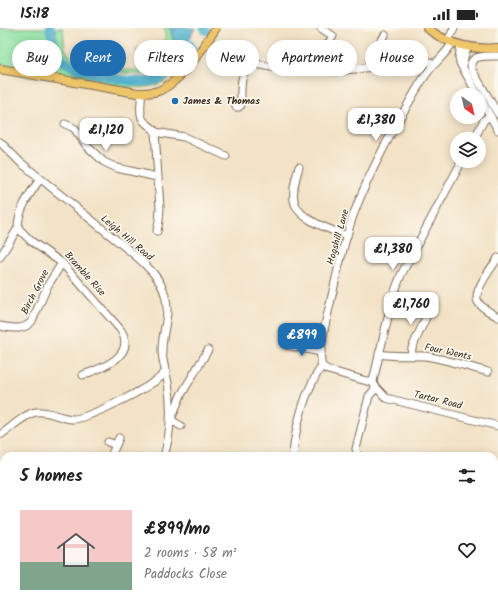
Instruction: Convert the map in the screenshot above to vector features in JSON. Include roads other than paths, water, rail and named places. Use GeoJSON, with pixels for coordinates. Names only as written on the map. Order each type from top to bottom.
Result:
{"type":"FeatureCollection","features":[{"type":"Feature","properties":{"kind":"main road"},"geometry":{"type":"LineString","coordinates":[[0,69],[102,88],[142,93],[158,91],[170,84],[194,60],[216,28]]}},
{"type":"Feature","properties":{"kind":"main road"},"geometry":{"type":"LineString","coordinates":[[427,28],[450,42],[480,48],[498,48]]}},
{"type":"Feature","properties":{"kind":"street"},"geometry":{"type":"LineString","coordinates":[[321,28],[333,36],[330,40]]}},
{"type":"Feature","properties":{"kind":"street","name":"Hogshill Lane"},"geometry":{"type":"LineString","coordinates":[[322,366],[320,360],[326,321],[353,216],[377,160],[420,84],[434,64],[448,50],[454,28]]}},
{"type":"Feature","properties":{"kind":"street"},"geometry":{"type":"LineString","coordinates":[[382,40],[385,35]]}},
{"type":"Feature","properties":{"kind":"street"},"geometry":{"type":"LineString","coordinates":[[465,46],[462,66],[474,88]]}},
{"type":"Feature","properties":{"kind":"street"},"geometry":{"type":"LineString","coordinates":[[498,56],[476,57],[472,60],[471,64],[472,70],[498,114]]}},
{"type":"Feature","properties":{"kind":"street"},"geometry":{"type":"LineString","coordinates":[[428,62],[434,64]]}},
{"type":"Feature","properties":{"kind":"street"},"geometry":{"type":"LineString","coordinates":[[241,101],[241,78],[245,69],[251,63],[267,66]]}},
{"type":"Feature","properties":{"kind":"street"},"geometry":{"type":"LineString","coordinates":[[142,93],[142,118],[153,128],[154,132],[160,216],[157,231]]}},
{"type":"Feature","properties":{"kind":"street"},"geometry":{"type":"LineString","coordinates":[[486,109],[498,130]]}},
{"type":"Feature","properties":{"kind":"street"},"geometry":{"type":"LineString","coordinates":[[478,132],[484,120],[490,116]]}},
{"type":"Feature","properties":{"kind":"street"},"geometry":{"type":"LineString","coordinates":[[65,124],[74,128],[87,146],[104,162],[122,169],[157,177]]}},
{"type":"Feature","properties":{"kind":"street"},"geometry":{"type":"LineString","coordinates":[[154,132],[184,137],[226,156]]}},
{"type":"Feature","properties":{"kind":"street","name":"Leigh Hill Road"},"geometry":{"type":"LineString","coordinates":[[0,142],[40,179],[136,256],[159,281],[166,296],[167,304],[167,319],[162,350],[170,393],[170,422],[165,452]]}},
{"type":"Feature","properties":{"kind":"street"},"geometry":{"type":"LineString","coordinates":[[299,167],[294,194],[297,208],[307,218],[316,224],[347,236]]}},
{"type":"Feature","properties":{"kind":"street"},"geometry":{"type":"LineString","coordinates":[[357,452],[356,449],[369,396],[376,388],[372,381],[393,296],[401,274],[458,168]]}},
{"type":"Feature","properties":{"kind":"street"},"geometry":{"type":"LineString","coordinates":[[0,257],[18,228],[18,218],[23,206],[40,179]]}},
{"type":"Feature","properties":{"kind":"street","name":"Bramble Rise"},"geometry":{"type":"LineString","coordinates":[[18,228],[31,241],[62,263],[120,329],[125,340],[124,349],[118,357],[98,370],[83,375]]}},
{"type":"Feature","properties":{"kind":"street"},"geometry":{"type":"LineString","coordinates":[[498,258],[478,290],[476,296],[480,304],[498,317]]}},
{"type":"Feature","properties":{"kind":"street","name":"Birch Grove"},"geometry":{"type":"LineString","coordinates":[[0,326],[22,328],[29,326],[48,285],[62,263]]}},
{"type":"Feature","properties":{"kind":"street"},"geometry":{"type":"LineString","coordinates":[[411,355],[412,348],[432,305],[420,303]]}},
{"type":"Feature","properties":{"kind":"street"},"geometry":{"type":"LineString","coordinates":[[293,354],[290,345],[321,352]]}},
{"type":"Feature","properties":{"kind":"street"},"geometry":{"type":"LineString","coordinates":[[181,426],[170,422],[181,395],[208,350]]}},
{"type":"Feature","properties":{"kind":"street","name":"Four Wents"},"geometry":{"type":"LineString","coordinates":[[379,354],[392,357],[411,355],[426,357],[488,372]]}},
{"type":"Feature","properties":{"kind":"street"},"geometry":{"type":"LineString","coordinates":[[294,452],[297,430],[308,392],[322,366],[328,370],[372,381]]}},
{"type":"Feature","properties":{"kind":"street"},"geometry":{"type":"LineString","coordinates":[[0,435],[34,412],[44,412],[73,419],[82,417],[105,408],[152,383],[166,371]]}},
{"type":"Feature","properties":{"kind":"street"},"geometry":{"type":"LineString","coordinates":[[152,383],[161,385],[176,397],[181,395]]}},
{"type":"Feature","properties":{"kind":"street","name":"Tartar Road"},"geometry":{"type":"LineString","coordinates":[[376,388],[386,398],[498,426]]}},
{"type":"Feature","properties":{"kind":"street"},"geometry":{"type":"LineString","coordinates":[[113,452],[119,438]]}},
{"type":"Feature","properties":{"kind":"street"},"geometry":{"type":"LineString","coordinates":[[108,442],[116,445]]}},
{"type":"Feature","properties":{"kind":"water"},"geometry":{"type":"Polygon","coordinates":[[[170,28],[195,28],[189,40],[173,40],[170,28]]]}},
{"type":"Feature","properties":{"kind":"waterway"},"geometry":{"type":"LineString","coordinates":[[50,28],[59,56],[69,64],[79,69],[107,77],[136,81],[156,80],[172,67],[184,28]]}},
{"type":"Feature","properties":{"kind":"waterway"},"geometry":{"type":"LineString","coordinates":[[182,32],[186,40]]}},
{"type":"Feature","properties":{"kind":"place","name":"James & Thomas"},"geometry":{"type":"Point","coordinates":[175,101]}}]}
